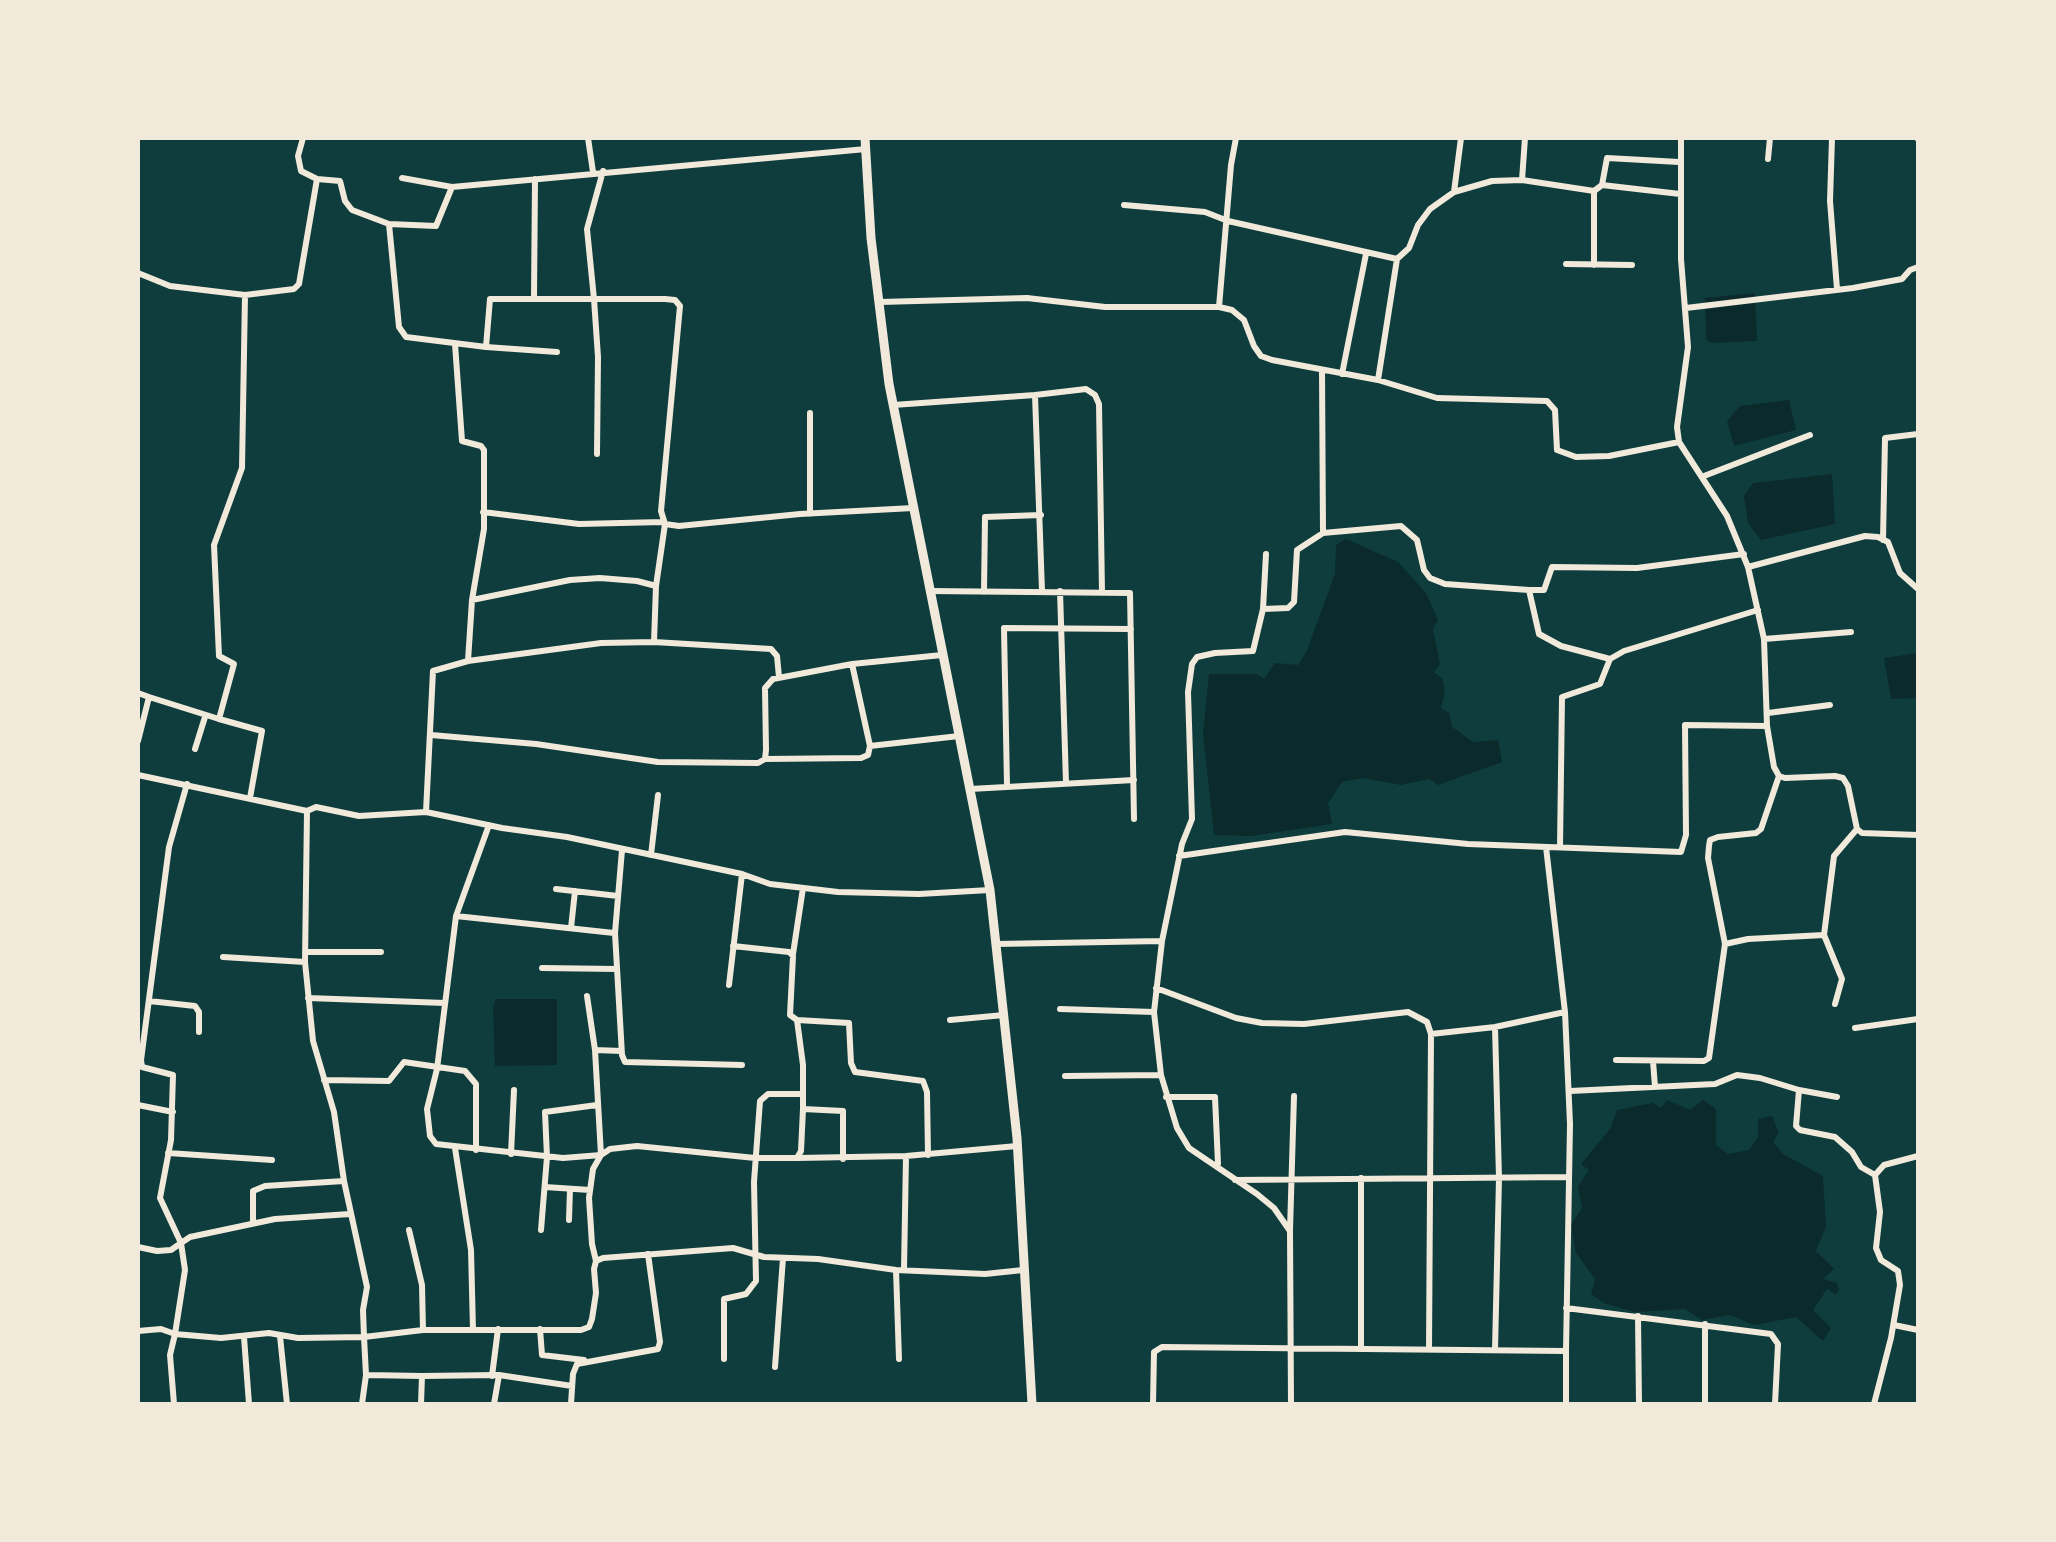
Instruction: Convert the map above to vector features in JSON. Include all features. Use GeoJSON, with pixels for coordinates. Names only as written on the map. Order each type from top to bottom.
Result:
{"type":"FeatureCollection","features":[{"type":"Feature","properties":{"kind":"main road"},"geometry":{"type":"LineString","coordinates":[[865,138],[871,238],[893,405],[990,890],[1017,1146],[1032,1404]]}},
{"type":"Feature","properties":{"kind":"street"},"geometry":{"type":"LineString","coordinates":[[303,138],[298,156],[300,171],[317,179],[337,178],[348,207],[389,224],[436,226],[452,187]]}},
{"type":"Feature","properties":{"kind":"street"},"geometry":{"type":"LineString","coordinates":[[588,138],[593,172]]}},
{"type":"Feature","properties":{"kind":"street"},"geometry":{"type":"LineString","coordinates":[[1219,307],[1236,138]]}},
{"type":"Feature","properties":{"kind":"street"},"geometry":{"type":"LineString","coordinates":[[1454,192],[1461,138]]}},
{"type":"Feature","properties":{"kind":"street"},"geometry":{"type":"LineString","coordinates":[[1522,180],[1525,138]]}},
{"type":"Feature","properties":{"kind":"street"},"geometry":{"type":"LineString","coordinates":[[1616,1060],[1709,1058],[1725,944],[1708,858],[1710,840],[1761,829],[1779,776],[1770,753],[1764,639],[1748,567],[1704,476],[1679,442],[1677,427],[1688,347],[1681,138]]}},
{"type":"Feature","properties":{"kind":"street"},"geometry":{"type":"LineString","coordinates":[[1768,159],[1770,138]]}},
{"type":"Feature","properties":{"kind":"street"},"geometry":{"type":"LineString","coordinates":[[1832,138],[1830,201],[1837,290]]}},
{"type":"Feature","properties":{"kind":"street"},"geometry":{"type":"LineString","coordinates":[[402,178],[452,187],[866,149]]}},
{"type":"Feature","properties":{"kind":"street"},"geometry":{"type":"LineString","coordinates":[[1594,265],[1598,188],[1608,158],[1679,162]]}},
{"type":"Feature","properties":{"kind":"street"},"geometry":{"type":"LineString","coordinates":[[597,454],[598,358],[587,229],[603,171]]}},
{"type":"Feature","properties":{"kind":"street"},"geometry":{"type":"LineString","coordinates":[[138,273],[170,286],[245,296],[294,289],[299,284],[317,179]]}},
{"type":"Feature","properties":{"kind":"street"},"geometry":{"type":"LineString","coordinates":[[534,298],[535,179]]}},
{"type":"Feature","properties":{"kind":"street"},"geometry":{"type":"LineString","coordinates":[[1378,380],[1397,260],[1430,209],[1454,192],[1492,181],[1522,180],[1680,194]]}},
{"type":"Feature","properties":{"kind":"street"},"geometry":{"type":"LineString","coordinates":[[1124,205],[1205,212],[1397,260]]}},
{"type":"Feature","properties":{"kind":"street"},"geometry":{"type":"LineString","coordinates":[[389,224],[402,334],[455,344],[557,352]]}},
{"type":"Feature","properties":{"kind":"street"},"geometry":{"type":"LineString","coordinates":[[1342,374],[1366,254]]}},
{"type":"Feature","properties":{"kind":"street"},"geometry":{"type":"LineString","coordinates":[[1566,264],[1632,265]]}},
{"type":"Feature","properties":{"kind":"street"},"geometry":{"type":"LineString","coordinates":[[1686,308],[1902,279],[1918,268]]}},
{"type":"Feature","properties":{"kind":"street"},"geometry":{"type":"LineString","coordinates":[[218,719],[234,664],[218,656],[214,545],[242,468],[245,296]]}},
{"type":"Feature","properties":{"kind":"street"},"geometry":{"type":"LineString","coordinates":[[486,346],[490,298],[665,299],[675,300],[680,306],[654,642]]}},
{"type":"Feature","properties":{"kind":"street"},"geometry":{"type":"LineString","coordinates":[[880,302],[1027,298],[1105,308],[1219,307],[1232,310],[1244,320],[1261,356],[1378,380],[1437,398],[1547,401],[1554,410],[1556,450],[1576,457],[1610,456],[1679,442]]}},
{"type":"Feature","properties":{"kind":"street"},"geometry":{"type":"LineString","coordinates":[[455,344],[462,440],[484,450],[484,512],[468,661]]}},
{"type":"Feature","properties":{"kind":"street"},"geometry":{"type":"LineString","coordinates":[[1322,371],[1323,533]]}},
{"type":"Feature","properties":{"kind":"street"},"geometry":{"type":"LineString","coordinates":[[893,405],[1086,390],[1095,395],[1102,592]]}},
{"type":"Feature","properties":{"kind":"street"},"geometry":{"type":"LineString","coordinates":[[1035,395],[1042,592]]}},
{"type":"Feature","properties":{"kind":"street"},"geometry":{"type":"LineString","coordinates":[[810,413],[810,514]]}},
{"type":"Feature","properties":{"kind":"street"},"geometry":{"type":"LineString","coordinates":[[1883,540],[1885,438],[1918,434]]}},
{"type":"Feature","properties":{"kind":"street"},"geometry":{"type":"LineString","coordinates":[[1704,476],[1810,435]]}},
{"type":"Feature","properties":{"kind":"street"},"geometry":{"type":"LineString","coordinates":[[484,512],[579,524],[680,526],[913,508]]}},
{"type":"Feature","properties":{"kind":"street"},"geometry":{"type":"LineString","coordinates":[[983,592],[986,517],[1041,515]]}},
{"type":"Feature","properties":{"kind":"street"},"geometry":{"type":"LineString","coordinates":[[1263,609],[1292,606],[1297,550],[1323,533],[1401,526],[1417,540],[1424,570],[1430,578],[1445,584],[1529,590],[1544,590],[1552,567],[1638,568],[1744,554]]}},
{"type":"Feature","properties":{"kind":"street"},"geometry":{"type":"LineString","coordinates":[[1748,567],[1865,536],[1883,540],[1892,550],[1900,574],[1918,590]]}},
{"type":"Feature","properties":{"kind":"street"},"geometry":{"type":"LineString","coordinates":[[1266,554],[1263,609],[1253,652],[1216,652],[1197,657],[1192,664],[1188,692],[1192,819],[1179,856],[1162,941],[1154,1012],[1166,1096],[1189,1148],[1274,1208],[1290,1231]]}},
{"type":"Feature","properties":{"kind":"street"},"geometry":{"type":"LineString","coordinates":[[472,600],[570,580],[600,578],[656,586]]}},
{"type":"Feature","properties":{"kind":"street"},"geometry":{"type":"LineString","coordinates":[[1529,590],[1538,634],[1561,646],[1610,659],[1758,610]]}},
{"type":"Feature","properties":{"kind":"street"},"geometry":{"type":"LineString","coordinates":[[928,591],[1130,593],[1134,820]]}},
{"type":"Feature","properties":{"kind":"street"},"geometry":{"type":"LineString","coordinates":[[1060,592],[1066,784]]}},
{"type":"Feature","properties":{"kind":"street"},"geometry":{"type":"LineString","coordinates":[[1006,786],[1004,628],[1131,629]]}},
{"type":"Feature","properties":{"kind":"street"},"geometry":{"type":"LineString","coordinates":[[1764,639],[1851,632]]}},
{"type":"Feature","properties":{"kind":"street"},"geometry":{"type":"LineString","coordinates":[[426,812],[433,671],[468,661],[601,643],[654,642],[771,649],[777,656],[778,677]]}},
{"type":"Feature","properties":{"kind":"street"},"geometry":{"type":"LineString","coordinates":[[765,759],[766,688],[778,677],[852,664],[942,655]]}},
{"type":"Feature","properties":{"kind":"street"},"geometry":{"type":"LineString","coordinates":[[1560,847],[1562,697],[1600,684],[1610,659]]}},
{"type":"Feature","properties":{"kind":"street"},"geometry":{"type":"LineString","coordinates":[[431,736],[536,744],[658,762],[748,765],[765,759],[861,758],[868,755],[870,746],[852,664]]}},
{"type":"Feature","properties":{"kind":"street"},"geometry":{"type":"LineString","coordinates":[[138,693],[262,731],[250,798]]}},
{"type":"Feature","properties":{"kind":"street"},"geometry":{"type":"LineString","coordinates":[[138,741],[149,697]]}},
{"type":"Feature","properties":{"kind":"street"},"geometry":{"type":"LineString","coordinates":[[1768,714],[1830,705]]}},
{"type":"Feature","properties":{"kind":"street"},"geometry":{"type":"LineString","coordinates":[[195,749],[205,716]]}},
{"type":"Feature","properties":{"kind":"street"},"geometry":{"type":"LineString","coordinates":[[1179,856],[1344,832],[1680,852],[1686,835],[1685,725],[1768,726]]}},
{"type":"Feature","properties":{"kind":"street"},"geometry":{"type":"LineString","coordinates":[[870,746],[959,736]]}},
{"type":"Feature","properties":{"kind":"street"},"geometry":{"type":"LineString","coordinates":[[138,775],[307,811],[316,808],[359,816],[426,812],[651,854],[770,884],[838,892],[919,894],[990,890]]}},
{"type":"Feature","properties":{"kind":"street"},"geometry":{"type":"LineString","coordinates":[[1779,776],[1843,778],[1857,829]]}},
{"type":"Feature","properties":{"kind":"street"},"geometry":{"type":"LineString","coordinates":[[970,789],[1134,780]]}},
{"type":"Feature","properties":{"kind":"street"},"geometry":{"type":"LineString","coordinates":[[174,1404],[170,1356],[185,1270],[180,1243],[160,1198],[173,1112],[173,1075],[142,1066],[169,847],[187,784]]}},
{"type":"Feature","properties":{"kind":"street"},"geometry":{"type":"LineString","coordinates":[[651,854],[658,795]]}},
{"type":"Feature","properties":{"kind":"street"},"geometry":{"type":"LineString","coordinates":[[307,811],[308,998],[313,1042],[338,1131],[350,1214],[367,1287],[362,1310],[366,1375],[362,1404]]}},
{"type":"Feature","properties":{"kind":"street"},"geometry":{"type":"LineString","coordinates":[[489,825],[456,916],[427,1109],[430,1136],[436,1144],[455,1148],[547,1157],[601,1155]]}},
{"type":"Feature","properties":{"kind":"street"},"geometry":{"type":"LineString","coordinates":[[1857,829],[1868,834],[1918,835]]}},
{"type":"Feature","properties":{"kind":"street"},"geometry":{"type":"LineString","coordinates":[[1835,1004],[1842,978],[1824,935],[1834,856],[1857,829]]}},
{"type":"Feature","properties":{"kind":"street"},"geometry":{"type":"LineString","coordinates":[[1546,847],[1566,1012],[1570,1092],[1566,1404]]}},
{"type":"Feature","properties":{"kind":"street"},"geometry":{"type":"LineString","coordinates":[[622,850],[614,933],[621,1052],[625,1062],[742,1065]]}},
{"type":"Feature","properties":{"kind":"street"},"geometry":{"type":"LineString","coordinates":[[729,986],[742,874]]}},
{"type":"Feature","properties":{"kind":"street"},"geometry":{"type":"LineString","coordinates":[[803,887],[790,1015],[797,1020],[849,1023],[855,1072],[924,1081],[928,1155]]}},
{"type":"Feature","properties":{"kind":"street"},"geometry":{"type":"LineString","coordinates":[[556,889],[618,896]]}},
{"type":"Feature","properties":{"kind":"street"},"geometry":{"type":"LineString","coordinates":[[572,928],[576,891]]}},
{"type":"Feature","properties":{"kind":"street"},"geometry":{"type":"LineString","coordinates":[[456,916],[614,933]]}},
{"type":"Feature","properties":{"kind":"street"},"geometry":{"type":"LineString","coordinates":[[1725,944],[1766,937],[1824,935]]}},
{"type":"Feature","properties":{"kind":"street"},"geometry":{"type":"LineString","coordinates":[[996,944],[1162,941]]}},
{"type":"Feature","properties":{"kind":"street"},"geometry":{"type":"LineString","coordinates":[[734,946],[789,952],[793,956]]}},
{"type":"Feature","properties":{"kind":"street"},"geometry":{"type":"LineString","coordinates":[[305,952],[381,952]]}},
{"type":"Feature","properties":{"kind":"street"},"geometry":{"type":"LineString","coordinates":[[223,957],[305,962]]}},
{"type":"Feature","properties":{"kind":"street"},"geometry":{"type":"LineString","coordinates":[[542,968],[617,969]]}},
{"type":"Feature","properties":{"kind":"street"},"geometry":{"type":"LineString","coordinates":[[1156,988],[1236,1018],[1262,1023],[1304,1024],[1408,1012],[1427,1022],[1432,1034],[1429,1349]]}},
{"type":"Feature","properties":{"kind":"street"},"geometry":{"type":"LineString","coordinates":[[587,996],[601,1155]]}},
{"type":"Feature","properties":{"kind":"street"},"geometry":{"type":"LineString","coordinates":[[308,998],[445,1003]]}},
{"type":"Feature","properties":{"kind":"street"},"geometry":{"type":"LineString","coordinates":[[149,1001],[195,1006],[199,1012],[199,1032]]}},
{"type":"Feature","properties":{"kind":"street"},"geometry":{"type":"LineString","coordinates":[[1060,1010],[1154,1012]]}},
{"type":"Feature","properties":{"kind":"street"},"geometry":{"type":"LineString","coordinates":[[1432,1034],[1495,1027],[1566,1012]]}},
{"type":"Feature","properties":{"kind":"street"},"geometry":{"type":"LineString","coordinates":[[950,1020],[1004,1015]]}},
{"type":"Feature","properties":{"kind":"street"},"geometry":{"type":"LineString","coordinates":[[1855,1028],[1918,1018]]}},
{"type":"Feature","properties":{"kind":"street"},"geometry":{"type":"LineString","coordinates":[[797,1020],[803,1094],[801,1151],[797,1158]]}},
{"type":"Feature","properties":{"kind":"street"},"geometry":{"type":"LineString","coordinates":[[1495,1027],[1500,1178],[1495,1350]]}},
{"type":"Feature","properties":{"kind":"street"},"geometry":{"type":"LineString","coordinates":[[594,1050],[621,1052]]}},
{"type":"Feature","properties":{"kind":"street"},"geometry":{"type":"LineString","coordinates":[[1653,1061],[1655,1087]]}},
{"type":"Feature","properties":{"kind":"street"},"geometry":{"type":"LineString","coordinates":[[324,1080],[389,1081],[404,1062],[464,1071],[476,1084],[476,1150]]}},
{"type":"Feature","properties":{"kind":"street"},"geometry":{"type":"LineString","coordinates":[[1570,1092],[1715,1084],[1737,1075],[1837,1097]]}},
{"type":"Feature","properties":{"kind":"street"},"geometry":{"type":"LineString","coordinates":[[1065,1076],[1161,1076]]}},
{"type":"Feature","properties":{"kind":"street"},"geometry":{"type":"LineString","coordinates":[[510,1154],[514,1090]]}},
{"type":"Feature","properties":{"kind":"street"},"geometry":{"type":"LineString","coordinates":[[1799,1090],[1796,1126],[1836,1137],[1852,1152],[1860,1168],[1874,1175]]}},
{"type":"Feature","properties":{"kind":"street"},"geometry":{"type":"LineString","coordinates":[[724,1359],[724,1299],[752,1289],[758,1255],[755,1158],[762,1096],[803,1094]]}},
{"type":"Feature","properties":{"kind":"street"},"geometry":{"type":"LineString","coordinates":[[1166,1096],[1214,1097],[1218,1166]]}},
{"type":"Feature","properties":{"kind":"street"},"geometry":{"type":"LineString","coordinates":[[1291,1404],[1294,1096]]}},
{"type":"Feature","properties":{"kind":"street"},"geometry":{"type":"LineString","coordinates":[[138,1105],[173,1112]]}},
{"type":"Feature","properties":{"kind":"street"},"geometry":{"type":"LineString","coordinates":[[542,1230],[547,1157],[545,1112],[597,1105]]}},
{"type":"Feature","properties":{"kind":"street"},"geometry":{"type":"LineString","coordinates":[[803,1109],[843,1111],[843,1159]]}},
{"type":"Feature","properties":{"kind":"street"},"geometry":{"type":"LineString","coordinates":[[138,1331],[244,1337],[269,1333],[298,1338],[364,1337],[423,1330],[582,1330],[589,1327],[596,1294],[591,1232],[593,1169],[610,1149],[637,1146],[755,1158],[843,1159],[1017,1146]]}},
{"type":"Feature","properties":{"kind":"street"},"geometry":{"type":"LineString","coordinates":[[455,1148],[471,1250],[473,1330]]}},
{"type":"Feature","properties":{"kind":"street"},"geometry":{"type":"LineString","coordinates":[[168,1153],[272,1160]]}},
{"type":"Feature","properties":{"kind":"street"},"geometry":{"type":"LineString","coordinates":[[899,1358],[906,1156]]}},
{"type":"Feature","properties":{"kind":"street"},"geometry":{"type":"LineString","coordinates":[[1874,1175],[1884,1165],[1918,1156]]}},
{"type":"Feature","properties":{"kind":"street"},"geometry":{"type":"LineString","coordinates":[[1874,1175],[1880,1212],[1876,1248],[1881,1260],[1898,1271],[1900,1285],[1874,1404]]}},
{"type":"Feature","properties":{"kind":"street"},"geometry":{"type":"LineString","coordinates":[[1235,1180],[1568,1177]]}},
{"type":"Feature","properties":{"kind":"street"},"geometry":{"type":"LineString","coordinates":[[1361,1178],[1361,1348]]}},
{"type":"Feature","properties":{"kind":"street"},"geometry":{"type":"LineString","coordinates":[[253,1222],[253,1192],[265,1186],[344,1180]]}},
{"type":"Feature","properties":{"kind":"street"},"geometry":{"type":"LineString","coordinates":[[545,1187],[590,1190]]}},
{"type":"Feature","properties":{"kind":"street"},"geometry":{"type":"LineString","coordinates":[[569,1220],[570,1188]]}},
{"type":"Feature","properties":{"kind":"street"},"geometry":{"type":"LineString","coordinates":[[138,1246],[171,1250],[190,1237],[253,1222],[350,1214]]}},
{"type":"Feature","properties":{"kind":"street"},"geometry":{"type":"LineString","coordinates":[[408,1230],[422,1285],[423,1330]]}},
{"type":"Feature","properties":{"kind":"street"},"geometry":{"type":"LineString","coordinates":[[596,1261],[732,1248],[758,1255],[900,1270],[984,1274],[1023,1270]]}},
{"type":"Feature","properties":{"kind":"street"},"geometry":{"type":"LineString","coordinates":[[540,1329],[542,1355],[585,1360],[658,1349],[648,1254]]}},
{"type":"Feature","properties":{"kind":"street"},"geometry":{"type":"LineString","coordinates":[[774,1367],[783,1258]]}},
{"type":"Feature","properties":{"kind":"street"},"geometry":{"type":"LineString","coordinates":[[1566,1308],[1706,1324],[1776,1338],[1775,1404]]}},
{"type":"Feature","properties":{"kind":"street"},"geometry":{"type":"LineString","coordinates":[[1638,1316],[1639,1404]]}},
{"type":"Feature","properties":{"kind":"street"},"geometry":{"type":"LineString","coordinates":[[1706,1324],[1706,1404]]}},
{"type":"Feature","properties":{"kind":"street"},"geometry":{"type":"LineString","coordinates":[[1894,1325],[1918,1330]]}},
{"type":"Feature","properties":{"kind":"street"},"geometry":{"type":"LineString","coordinates":[[494,1404],[498,1330]]}},
{"type":"Feature","properties":{"kind":"street"},"geometry":{"type":"LineString","coordinates":[[280,1335],[287,1404]]}},
{"type":"Feature","properties":{"kind":"street"},"geometry":{"type":"LineString","coordinates":[[244,1337],[249,1404]]}},
{"type":"Feature","properties":{"kind":"street"},"geometry":{"type":"LineString","coordinates":[[1153,1404],[1154,1352],[1158,1348],[1566,1351]]}},
{"type":"Feature","properties":{"kind":"street"},"geometry":{"type":"LineString","coordinates":[[571,1404],[577,1364],[585,1360]]}},
{"type":"Feature","properties":{"kind":"street"},"geometry":{"type":"LineString","coordinates":[[366,1375],[495,1376],[572,1386]]}},
{"type":"Feature","properties":{"kind":"street"},"geometry":{"type":"LineString","coordinates":[[421,1404],[422,1376]]}},
{"type":"Feature","properties":{"kind":"water"},"geometry":{"type":"Polygon","coordinates":[[[1755,293],[1757,341],[1711,343],[1706,339],[1705,298],[1755,293]]]}},
{"type":"Feature","properties":{"kind":"water"},"geometry":{"type":"Polygon","coordinates":[[[1789,400],[1796,430],[1734,446],[1727,421],[1740,406],[1789,400]]]}},
{"type":"Feature","properties":{"kind":"water"},"geometry":{"type":"Polygon","coordinates":[[[1832,474],[1835,524],[1761,540],[1748,523],[1744,496],[1753,483],[1832,474]]]}},
{"type":"Feature","properties":{"kind":"water"},"geometry":{"type":"Polygon","coordinates":[[[1346,539],[1398,562],[1426,593],[1438,620],[1433,629],[1440,664],[1434,672],[1442,678],[1445,692],[1441,708],[1449,713],[1452,727],[1473,742],[1498,740],[1502,762],[1438,785],[1429,779],[1401,785],[1363,778],[1342,782],[1328,803],[1332,824],[1251,836],[1214,835],[1203,733],[1209,674],[1256,674],[1264,679],[1275,663],[1298,665],[1335,574],[1336,545],[1346,539]]]}},
{"type":"Feature","properties":{"kind":"water"},"geometry":{"type":"Polygon","coordinates":[[[1918,653],[1918,698],[1891,699],[1884,658],[1918,653]]]}},
{"type":"Feature","properties":{"kind":"water"},"geometry":{"type":"Polygon","coordinates":[[[496,999],[557,999],[557,1065],[495,1066],[496,999]]]}},
{"type":"Feature","properties":{"kind":"water"},"geometry":{"type":"Polygon","coordinates":[[[1667,1100],[1690,1110],[1703,1100],[1716,1109],[1716,1145],[1728,1154],[1749,1150],[1758,1137],[1758,1119],[1772,1116],[1779,1133],[1773,1142],[1783,1154],[1823,1176],[1826,1227],[1816,1251],[1834,1269],[1823,1279],[1837,1283],[1839,1290],[1836,1294],[1827,1289],[1813,1310],[1831,1328],[1823,1341],[1796,1317],[1754,1325],[1730,1315],[1702,1320],[1685,1309],[1635,1312],[1604,1303],[1591,1294],[1595,1279],[1576,1253],[1571,1225],[1582,1208],[1578,1187],[1589,1170],[1581,1164],[1610,1129],[1617,1110],[1653,1103],[1661,1108],[1667,1100]]]}}]}
